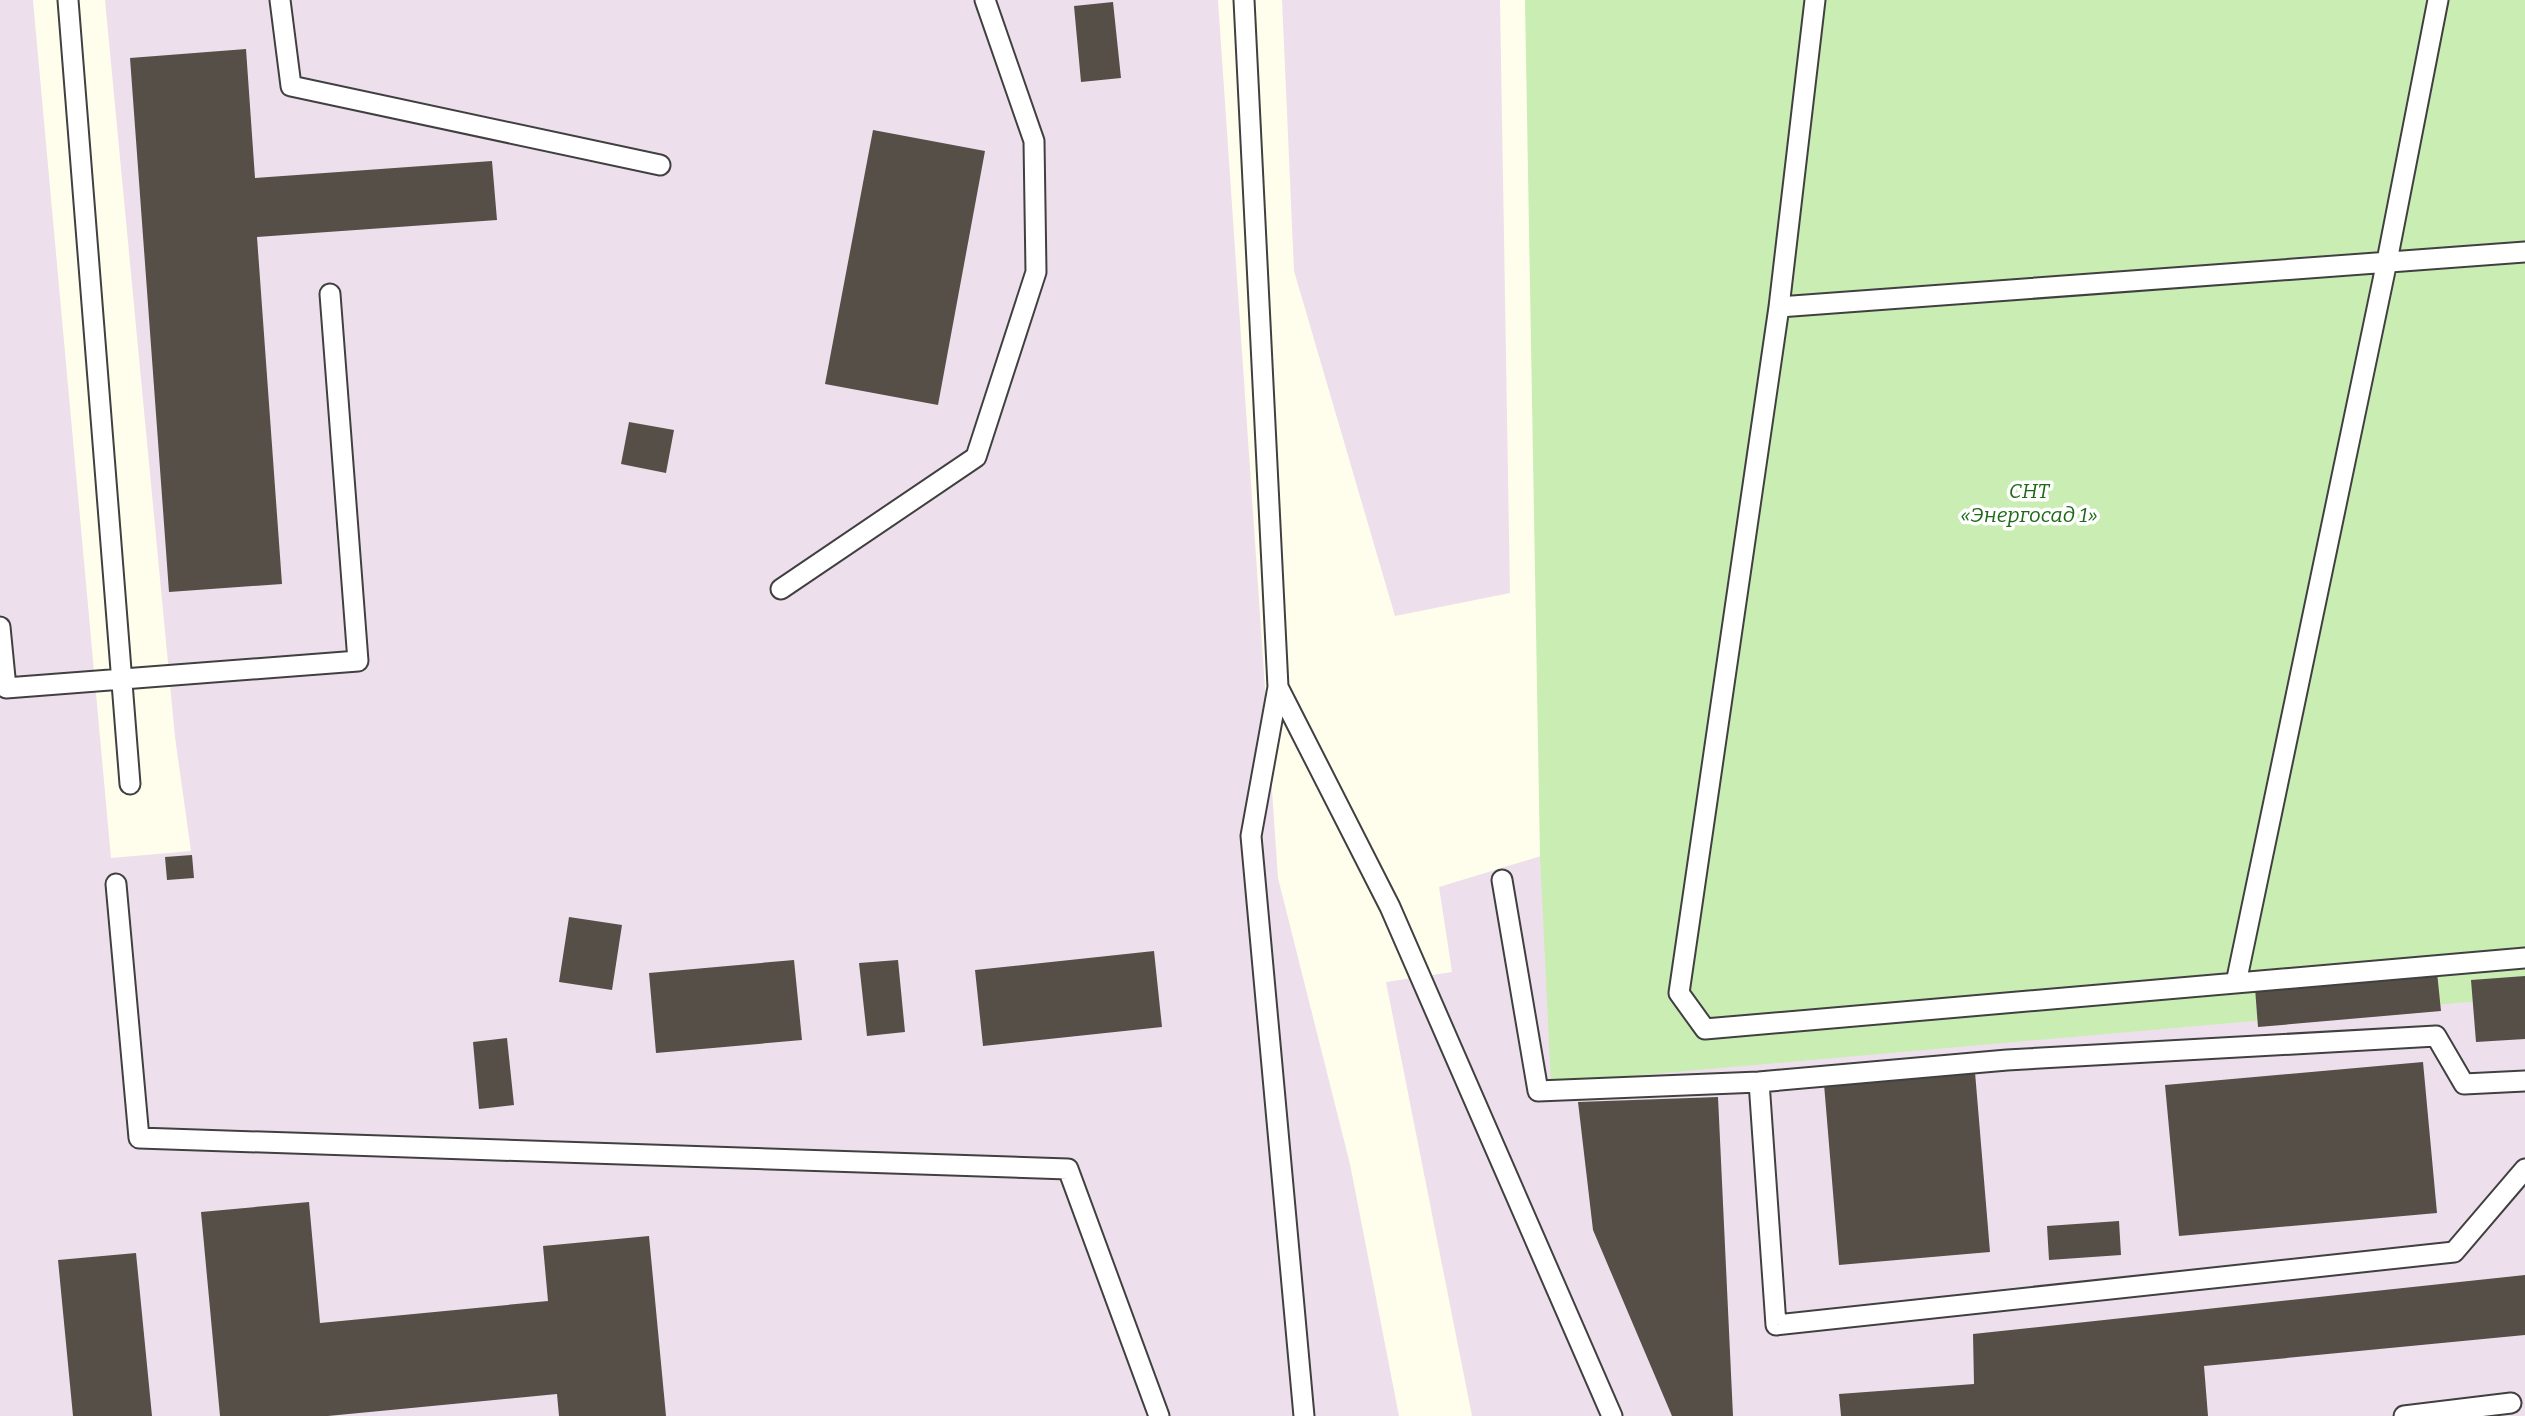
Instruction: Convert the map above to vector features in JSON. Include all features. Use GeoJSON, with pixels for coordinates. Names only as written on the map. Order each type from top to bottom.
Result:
{"type":"FeatureCollection","features":[{"type":"Feature","properties":{"kind":"lane"},"geometry":{"type":"LineString","coordinates":[[68,0],[130,784]]}},
{"type":"Feature","properties":{"kind":"lane"},"geometry":{"type":"LineString","coordinates":[[280,0],[291,86],[660,165]]}},
{"type":"Feature","properties":{"kind":"lane"},"geometry":{"type":"LineString","coordinates":[[781,589],[976,457],[1036,272],[1034,141],[985,0]]}},
{"type":"Feature","properties":{"kind":"lane"},"geometry":{"type":"LineString","coordinates":[[1244,0],[1278,687],[1251,836],[1304,1416]]}},
{"type":"Feature","properties":{"kind":"lane"},"geometry":{"type":"LineString","coordinates":[[1815,0],[1779,307],[1679,993],[1706,1029],[2525,958]]}},
{"type":"Feature","properties":{"kind":"lane"},"geometry":{"type":"LineString","coordinates":[[2236,983],[2387,261],[2438,0]]}},
{"type":"Feature","properties":{"kind":"lane"},"geometry":{"type":"LineString","coordinates":[[1779,307],[2525,252]]}},
{"type":"Feature","properties":{"kind":"lane"},"geometry":{"type":"LineString","coordinates":[[0,627],[6,688],[358,661],[330,294]]}},
{"type":"Feature","properties":{"kind":"lane"},"geometry":{"type":"LineString","coordinates":[[1278,687],[1390,907],[1612,1416]]}},
{"type":"Feature","properties":{"kind":"lane"},"geometry":{"type":"LineString","coordinates":[[1502,880],[1538,1091],[1759,1082],[2007,1060],[2436,1036],[2465,1084],[2525,1081]]}},
{"type":"Feature","properties":{"kind":"lane"},"geometry":{"type":"LineString","coordinates":[[116,884],[139,1138],[1068,1169],[1159,1416]]}},
{"type":"Feature","properties":{"kind":"lane"},"geometry":{"type":"LineString","coordinates":[[1759,1082],[1776,1325],[2454,1252],[2525,1169]]}},
{"type":"Feature","properties":{"kind":"lane"},"geometry":{"type":"LineString","coordinates":[[2404,1416],[2515,1407]]}},
{"type":"Feature","properties":{"kind":"shaded area"},"geometry":{"type":"Polygon","coordinates":[[[0,0],[33,0],[111,858],[191,851],[175,737],[105,0],[1218,0],[1278,878],[1350,1164],[1399,1416],[0,1416],[0,0]]]}},
{"type":"Feature","properties":{"kind":"shaded area"},"geometry":{"type":"Polygon","coordinates":[[[1282,0],[1500,0],[1510,593],[1395,616],[1294,271],[1282,0]]]}},
{"type":"Feature","properties":{"kind":"shaded area"},"geometry":{"type":"Polygon","coordinates":[[[1541,856],[2525,996],[2525,1416],[1472,1416],[1386,982],[1452,972],[1439,887],[1541,856]]]}},
{"type":"Feature","properties":{"kind":"green space","name":"СНТ «Энергосад 1»"},"geometry":{"type":"Polygon","coordinates":[[[1525,0],[2525,0],[2525,997],[1551,1083],[1540,857],[1525,0]]]}},
{"type":"Feature","properties":{"kind":"building"},"geometry":{"type":"Polygon","coordinates":[[[1113,2],[1121,78],[1081,82],[1074,6],[1113,2]]]}},
{"type":"Feature","properties":{"kind":"building"},"geometry":{"type":"Polygon","coordinates":[[[246,49],[255,178],[492,161],[497,220],[257,237],[282,584],[169,592],[130,58],[246,49]]]}},
{"type":"Feature","properties":{"kind":"building"},"geometry":{"type":"Polygon","coordinates":[[[873,130],[985,151],[938,405],[825,384],[873,130]]]}},
{"type":"Feature","properties":{"kind":"building"},"geometry":{"type":"Polygon","coordinates":[[[629,422],[674,430],[666,473],[621,464],[629,422]]]}},
{"type":"Feature","properties":{"kind":"building"},"geometry":{"type":"Polygon","coordinates":[[[192,855],[194,878],[167,880],[165,857],[192,855]]]}},
{"type":"Feature","properties":{"kind":"building"},"geometry":{"type":"Polygon","coordinates":[[[569,917],[622,925],[612,990],[559,982],[569,917]]]}},
{"type":"Feature","properties":{"kind":"building"},"geometry":{"type":"Polygon","coordinates":[[[1154,951],[1162,1027],[983,1046],[975,970],[1154,951]]]}},
{"type":"Feature","properties":{"kind":"building"},"geometry":{"type":"Polygon","coordinates":[[[794,960],[802,1040],[656,1053],[649,973],[794,960]]]}},
{"type":"Feature","properties":{"kind":"building"},"geometry":{"type":"Polygon","coordinates":[[[898,960],[905,1032],[867,1036],[859,963],[898,960]]]}},
{"type":"Feature","properties":{"kind":"building"},"geometry":{"type":"Polygon","coordinates":[[[2437,972],[2441,1011],[2258,1027],[2255,988],[2437,972]]]}},
{"type":"Feature","properties":{"kind":"building"},"geometry":{"type":"Polygon","coordinates":[[[2525,976],[2525,1039],[2476,1042],[2471,980],[2525,976]]]}},
{"type":"Feature","properties":{"kind":"building"},"geometry":{"type":"Polygon","coordinates":[[[507,1038],[514,1105],[479,1109],[473,1042],[507,1038]]]}},
{"type":"Feature","properties":{"kind":"building"},"geometry":{"type":"Polygon","coordinates":[[[2423,1062],[2437,1213],[2179,1236],[2165,1085],[2423,1062]]]}},
{"type":"Feature","properties":{"kind":"building"},"geometry":{"type":"Polygon","coordinates":[[[1975,1072],[1990,1252],[1839,1265],[1824,1084],[1975,1072]]]}},
{"type":"Feature","properties":{"kind":"building"},"geometry":{"type":"Polygon","coordinates":[[[1718,1097],[1733,1416],[1672,1416],[1593,1230],[1578,1102],[1718,1097]]]}},
{"type":"Feature","properties":{"kind":"building"},"geometry":{"type":"Polygon","coordinates":[[[309,1202],[320,1323],[548,1301],[543,1246],[649,1236],[666,1416],[559,1416],[557,1394],[328,1416],[220,1416],[201,1212],[309,1202]]]}},
{"type":"Feature","properties":{"kind":"building"},"geometry":{"type":"Polygon","coordinates":[[[2119,1221],[2121,1255],[2049,1260],[2047,1226],[2119,1221]]]}},
{"type":"Feature","properties":{"kind":"building"},"geometry":{"type":"Polygon","coordinates":[[[136,1253],[152,1416],[73,1416],[58,1260],[136,1253]]]}},
{"type":"Feature","properties":{"kind":"building"},"geometry":{"type":"Polygon","coordinates":[[[2525,1275],[2525,1335],[2204,1366],[2208,1416],[1841,1416],[1839,1394],[1974,1384],[1973,1334],[2525,1275]]]}}]}
